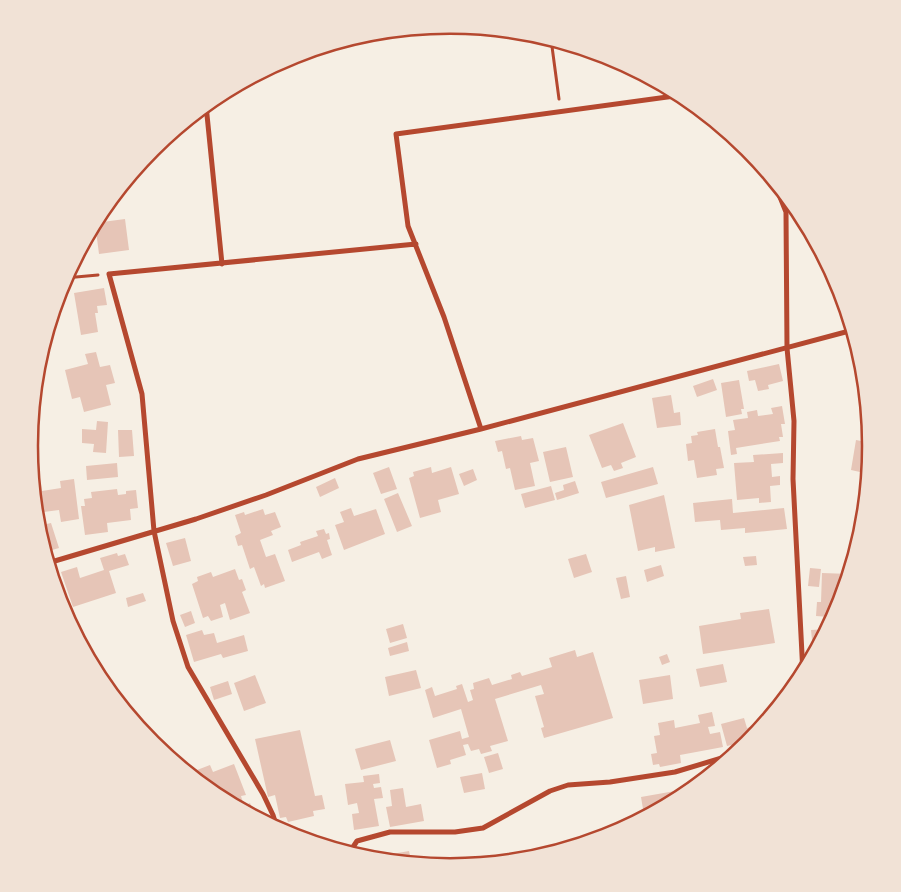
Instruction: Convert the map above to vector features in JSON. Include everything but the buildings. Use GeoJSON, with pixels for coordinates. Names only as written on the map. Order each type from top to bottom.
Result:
{"type":"FeatureCollection","features":[{"type":"Feature","properties":{"kind":"street"},"geometry":{"type":"LineString","coordinates":[[481,429],[444,316],[408,226],[396,134],[670,97]]}},
{"type":"Feature","properties":{"kind":"street"},"geometry":{"type":"LineString","coordinates":[[207,114],[222,264]]}},
{"type":"Feature","properties":{"kind":"street"},"geometry":{"type":"LineString","coordinates":[[781,199],[786,212],[787,348],[794,421],[792,479],[802,661]]}},
{"type":"Feature","properties":{"kind":"street"},"geometry":{"type":"LineString","coordinates":[[274,819],[263,794],[188,667],[174,621],[154,531],[142,394],[109,274],[416,244]]}},
{"type":"Feature","properties":{"kind":"street"},"geometry":{"type":"LineString","coordinates":[[54,561],[196,519],[266,495],[358,459],[481,429],[847,332]]}},
{"type":"Feature","properties":{"kind":"street"},"geometry":{"type":"LineString","coordinates":[[354,846],[357,841],[390,832],[455,832],[483,828],[550,791],[568,785],[610,782],[675,772],[718,759]]}},
{"type":"Feature","properties":{"kind":"path"},"geometry":{"type":"LineString","coordinates":[[552,47],[560,112]]}},
{"type":"Feature","properties":{"kind":"path"},"geometry":{"type":"LineString","coordinates":[[75,277],[109,274]]}}]}
